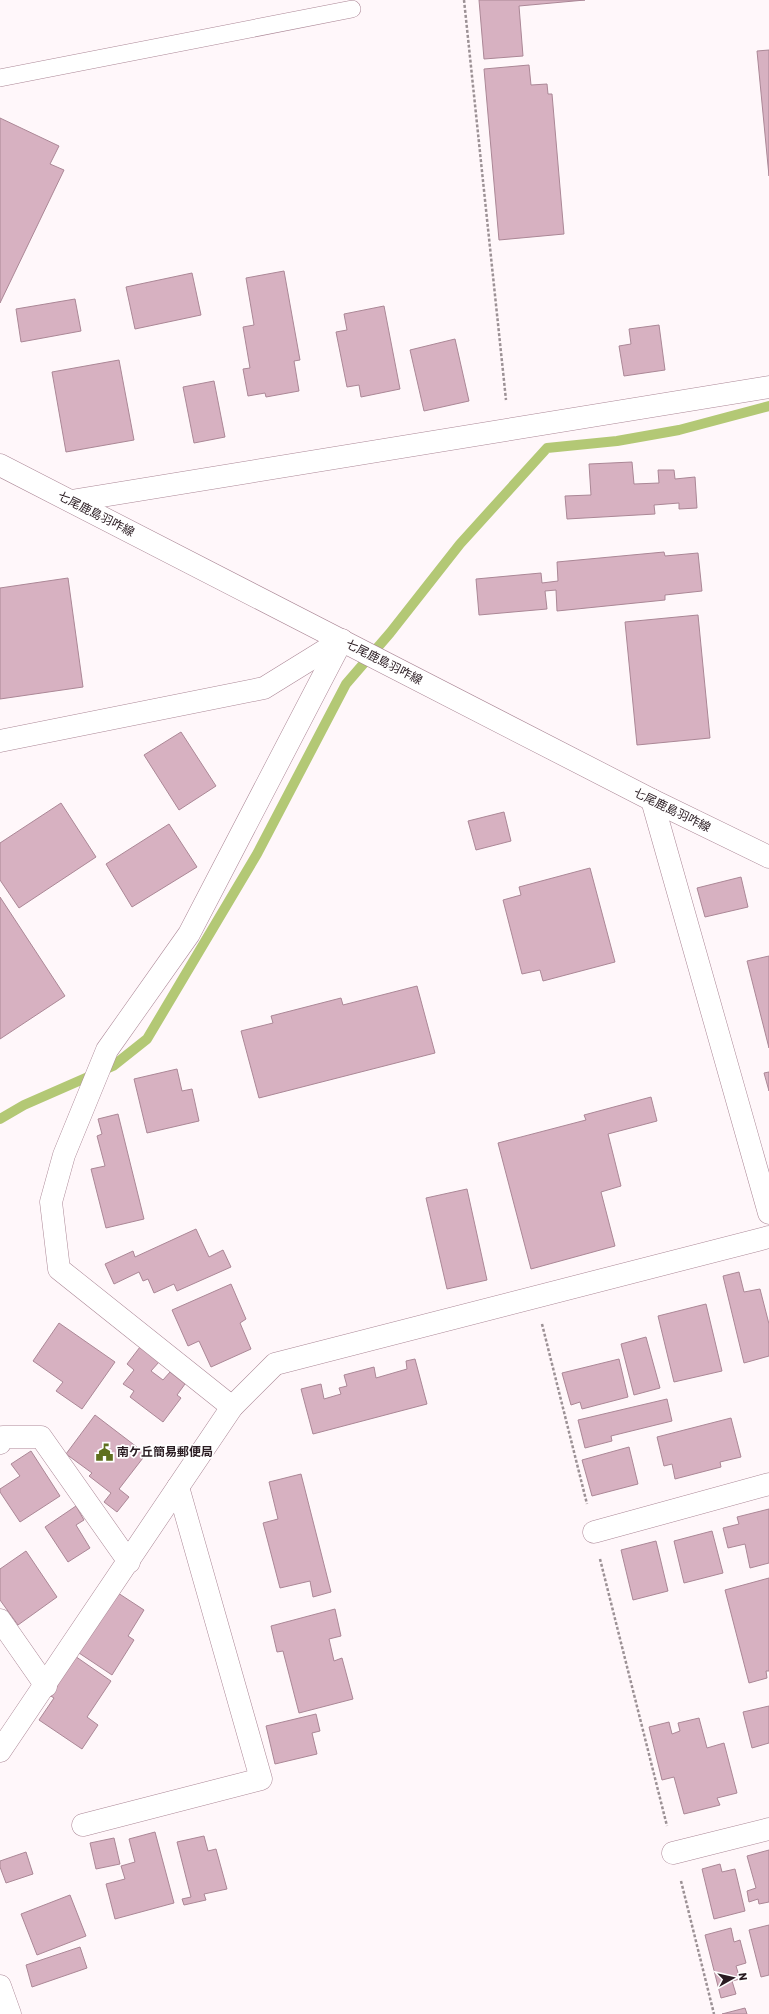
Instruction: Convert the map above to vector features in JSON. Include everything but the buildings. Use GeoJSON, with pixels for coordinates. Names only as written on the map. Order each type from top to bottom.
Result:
{"type":"FeatureCollection","features":[{"type":"Feature","properties":{"kind":"street"},"geometry":{"type":"LineString","coordinates":[[71,501],[509,428],[769,387]]}},
{"type":"Feature","properties":{"kind":"street","name":"七尾鹿島羽咋線"},"geometry":{"type":"LineString","coordinates":[[0,465],[652,800],[769,857]]}},
{"type":"Feature","properties":{"kind":"street"},"geometry":{"type":"LineString","coordinates":[[0,741],[264,688],[349,643]]}},
{"type":"Feature","properties":{"kind":"street"},"geometry":{"type":"LineString","coordinates":[[232,1408],[59,1269],[51,1202],[64,1155],[107,1050],[189,934],[349,643]]}},
{"type":"Feature","properties":{"kind":"street"},"geometry":{"type":"LineString","coordinates":[[652,800],[769,1213]]}},
{"type":"Feature","properties":{"kind":"street"},"geometry":{"type":"LineString","coordinates":[[0,1752],[46,1686],[232,1408],[275,1364],[769,1237]]}},
{"type":"Feature","properties":{"kind":"street"},"geometry":{"type":"LineString","coordinates":[[1,1439],[41,1437],[129,1562]]}},
{"type":"Feature","properties":{"kind":"street"},"geometry":{"type":"LineString","coordinates":[[594,1532],[769,1484]]}},
{"type":"Feature","properties":{"kind":"street"},"geometry":{"type":"LineString","coordinates":[[83,1825],[261,1779],[178,1487]]}},
{"type":"Feature","properties":{"kind":"street"},"geometry":{"type":"LineString","coordinates":[[0,1620],[46,1686]]}},
{"type":"Feature","properties":{"kind":"street"},"geometry":{"type":"LineString","coordinates":[[673,1853],[769,1829]]}},
{"type":"Feature","properties":{"kind":"street"},"geometry":{"type":"LineString","coordinates":[[0,1986],[10,2014]]}},
{"type":"Feature","properties":{"kind":"lane"},"geometry":{"type":"LineString","coordinates":[[0,78],[352,9]]}},
{"type":"Feature","properties":{"kind":"path"},"geometry":{"type":"LineString","coordinates":[[464,0],[509,428]]}},
{"type":"Feature","properties":{"kind":"path"},"geometry":{"type":"LineString","coordinates":[[535,1296],[714,2014]]}},
{"type":"Feature","properties":{"kind":"waterway"},"geometry":{"type":"LineString","coordinates":[[0,1119],[24,1105],[113,1066],[147,1039],[257,854],[346,684],[390,633],[460,544],[547,448],[617,441],[679,430],[769,406]]}},
{"type":"Feature","properties":{"kind":"place","name":"南ケ丘簡易郵便局"},"geometry":{"type":"Point","coordinates":[104,1452]}}]}
